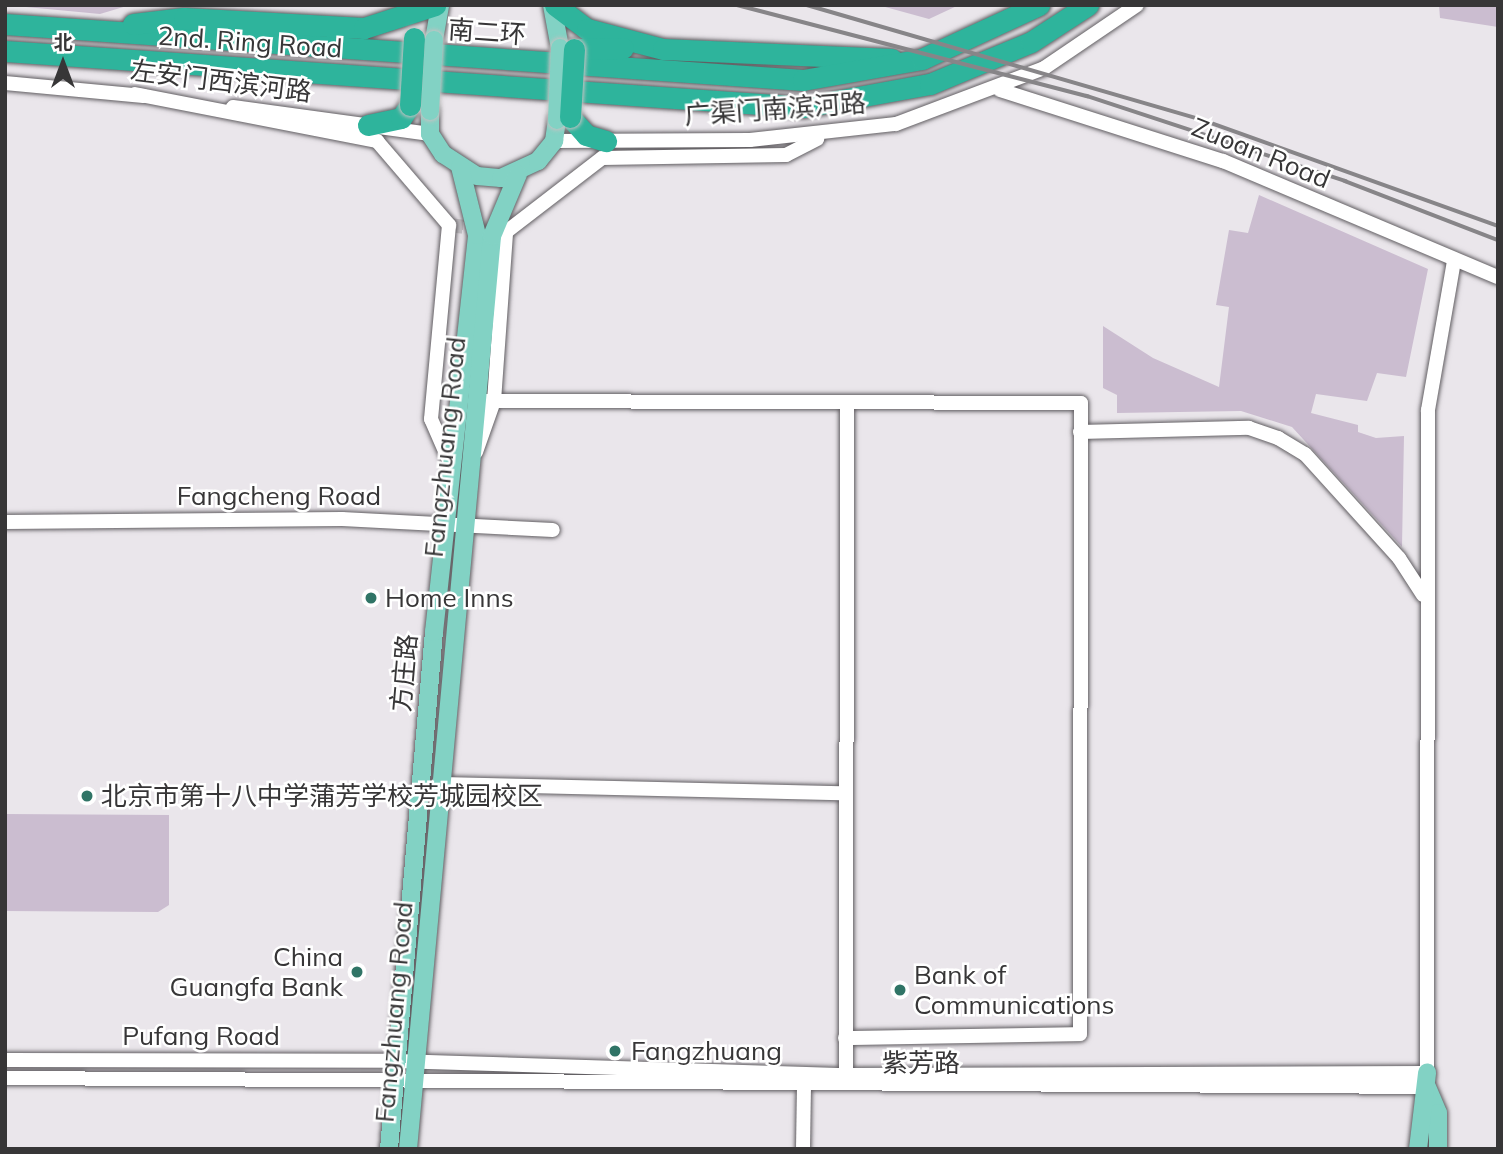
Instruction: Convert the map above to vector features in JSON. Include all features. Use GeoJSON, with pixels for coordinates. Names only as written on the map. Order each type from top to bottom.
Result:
{"type":"FeatureCollection","features":[{"type":"Feature","properties":{"kind":"highway"},"geometry":{"type":"LineString","coordinates":[[364,28],[435,5]]}},
{"type":"Feature","properties":{"kind":"highway"},"geometry":{"type":"LineString","coordinates":[[553,5],[587,29],[663,49]]}},
{"type":"Feature","properties":{"kind":"highway"},"geometry":{"type":"LineString","coordinates":[[606,141],[586,135],[564,118],[567,49],[663,49],[922,59],[1039,5]]}},
{"type":"Feature","properties":{"kind":"highway"},"geometry":{"type":"LineString","coordinates":[[5,51],[757,106],[888,96],[1031,42],[1088,5]]}},
{"type":"Feature","properties":{"kind":"highway"},"geometry":{"type":"LineString","coordinates":[[82,30],[184,18],[397,28],[424,39],[420,108],[401,118],[368,125]]}},
{"type":"Feature","properties":{"kind":"highway","name":"南二环"},"geometry":{"type":"LineString","coordinates":[[5,24],[758,79],[842,77],[922,59]]}},
{"type":"Feature","properties":{"kind":"main road"},"geometry":{"type":"LineString","coordinates":[[424,39],[440,5]]}},
{"type":"Feature","properties":{"kind":"main road"},"geometry":{"type":"LineString","coordinates":[[553,5],[567,49]]}},
{"type":"Feature","properties":{"kind":"main road"},"geometry":{"type":"LineString","coordinates":[[420,108],[430,134],[460,167],[477,176],[517,174],[554,141],[564,118]]}},
{"type":"Feature","properties":{"kind":"main road"},"geometry":{"type":"LineString","coordinates":[[460,167],[477,235],[461,470]]}},
{"type":"Feature","properties":{"kind":"main road","name":"Fangzhuang Road"},"geometry":{"type":"LineString","coordinates":[[408,1149],[461,470],[485,401],[492,236],[517,174]]}},
{"type":"Feature","properties":{"kind":"main road","name":"方庄路"},"geometry":{"type":"LineString","coordinates":[[388,1149],[456,523]]}},
{"type":"Feature","properties":{"kind":"main road"},"geometry":{"type":"LineString","coordinates":[[1418,1149],[1418,1113],[1427,1080]]}},
{"type":"Feature","properties":{"kind":"main road"},"geometry":{"type":"LineString","coordinates":[[1427,1080],[1438,1113],[1438,1149]]}},
{"type":"Feature","properties":{"kind":"street","name":"广渠门南滨河路"},"geometry":{"type":"LineString","coordinates":[[554,141],[825,135],[896,124],[1000,90],[1044,68],[1137,5]]}},
{"type":"Feature","properties":{"kind":"street","name":"左安门西滨河路"},"geometry":{"type":"LineString","coordinates":[[5,83],[135,94],[430,134]]}},
{"type":"Feature","properties":{"kind":"street","name":"Zuoan Road"},"geometry":{"type":"LineString","coordinates":[[1000,90],[1223,161],[1454,261],[1498,277]]}},
{"type":"Feature","properties":{"kind":"street"},"geometry":{"type":"LineString","coordinates":[[135,94],[377,141],[449,225],[431,419],[461,470]]}},
{"type":"Feature","properties":{"kind":"street"},"geometry":{"type":"LineString","coordinates":[[825,135],[786,155],[602,158],[506,232],[485,401],[1081,403],[1080,1034],[845,1038]]}},
{"type":"Feature","properties":{"kind":"street"},"geometry":{"type":"LineString","coordinates":[[1427,1080],[1423,596],[1428,410],[1454,261]]}},
{"type":"Feature","properties":{"kind":"street"},"geometry":{"type":"LineString","coordinates":[[846,1075],[847,404]]}},
{"type":"Feature","properties":{"kind":"street"},"geometry":{"type":"LineString","coordinates":[[1080,432],[1249,428],[1278,438],[1305,454],[1399,558],[1423,596]]}},
{"type":"Feature","properties":{"kind":"street","name":"Fangcheng Road"},"geometry":{"type":"LineString","coordinates":[[5,522],[456,523],[553,530]]}},
{"type":"Feature","properties":{"kind":"street"},"geometry":{"type":"LineString","coordinates":[[438,784],[845,793]]}},
{"type":"Feature","properties":{"kind":"street","name":"Pufang Road"},"geometry":{"type":"LineString","coordinates":[[5,1060],[416,1061]]}},
{"type":"Feature","properties":{"kind":"street","name":"紫芳路"},"geometry":{"type":"LineString","coordinates":[[416,1061],[846,1075],[1427,1080]]}},
{"type":"Feature","properties":{"kind":"street","name":"Pufang Road"},"geometry":{"type":"LineString","coordinates":[[5,1078],[414,1082]]}},
{"type":"Feature","properties":{"kind":"street","name":"紫芳路"},"geometry":{"type":"LineString","coordinates":[[414,1082],[804,1087],[1427,1080]]}},
{"type":"Feature","properties":{"kind":"street"},"geometry":{"type":"LineString","coordinates":[[803,1149],[804,1087]]}},
{"type":"Feature","properties":{"kind":"shaded area"},"geometry":{"type":"Polygon","coordinates":[[[5,5],[130,5],[100,14],[5,5]]]}},
{"type":"Feature","properties":{"kind":"shaded area"},"geometry":{"type":"Polygon","coordinates":[[[878,5],[959,5],[929,19],[878,5]]]}},
{"type":"Feature","properties":{"kind":"shaded area"},"geometry":{"type":"Polygon","coordinates":[[[1439,5],[1498,5],[1498,27],[1440,18],[1439,5]]]}},
{"type":"Feature","properties":{"kind":"shaded area"},"geometry":{"type":"Polygon","coordinates":[[[1259,195],[1428,269],[1406,377],[1377,373],[1367,401],[1316,394],[1311,413],[1358,425],[1358,432],[1376,438],[1404,436],[1402,547],[1292,427],[1241,411],[1117,413],[1117,395],[1103,388],[1103,326],[1153,358],[1219,387],[1229,307],[1216,305],[1229,230],[1248,233],[1259,195]]]}},
{"type":"Feature","properties":{"kind":"shaded area"},"geometry":{"type":"Polygon","coordinates":[[[5,814],[169,815],[169,905],[158,912],[5,911],[5,814]]]}},
{"type":"Feature","properties":{"kind":"tunnel"},"geometry":{"type":"LineString","coordinates":[[449,225],[483,229]]}},
{"type":"Feature","properties":{"kind":"railway"},"geometry":{"type":"LineString","coordinates":[[737,5],[1087,96],[1345,181],[1498,240]]}},
{"type":"Feature","properties":{"kind":"railway"},"geometry":{"type":"LineString","coordinates":[[807,5],[1197,118],[1498,226]]}},
{"type":"Feature","properties":{"kind":"place","name":"Home Inns"},"geometry":{"type":"Point","coordinates":[371,598]}},
{"type":"Feature","properties":{"kind":"place","name":"北京市第十八中学蒲芳学校芳城园校区"},"geometry":{"type":"Point","coordinates":[87,796]}},
{"type":"Feature","properties":{"kind":"place","name":"China Guangfa Bank"},"geometry":{"type":"Point","coordinates":[357,972]}},
{"type":"Feature","properties":{"kind":"place","name":"Bank of Communications"},"geometry":{"type":"Point","coordinates":[900,990]}},
{"type":"Feature","properties":{"kind":"place","name":"Fangzhuang"},"geometry":{"type":"Point","coordinates":[615,1051]}}]}
